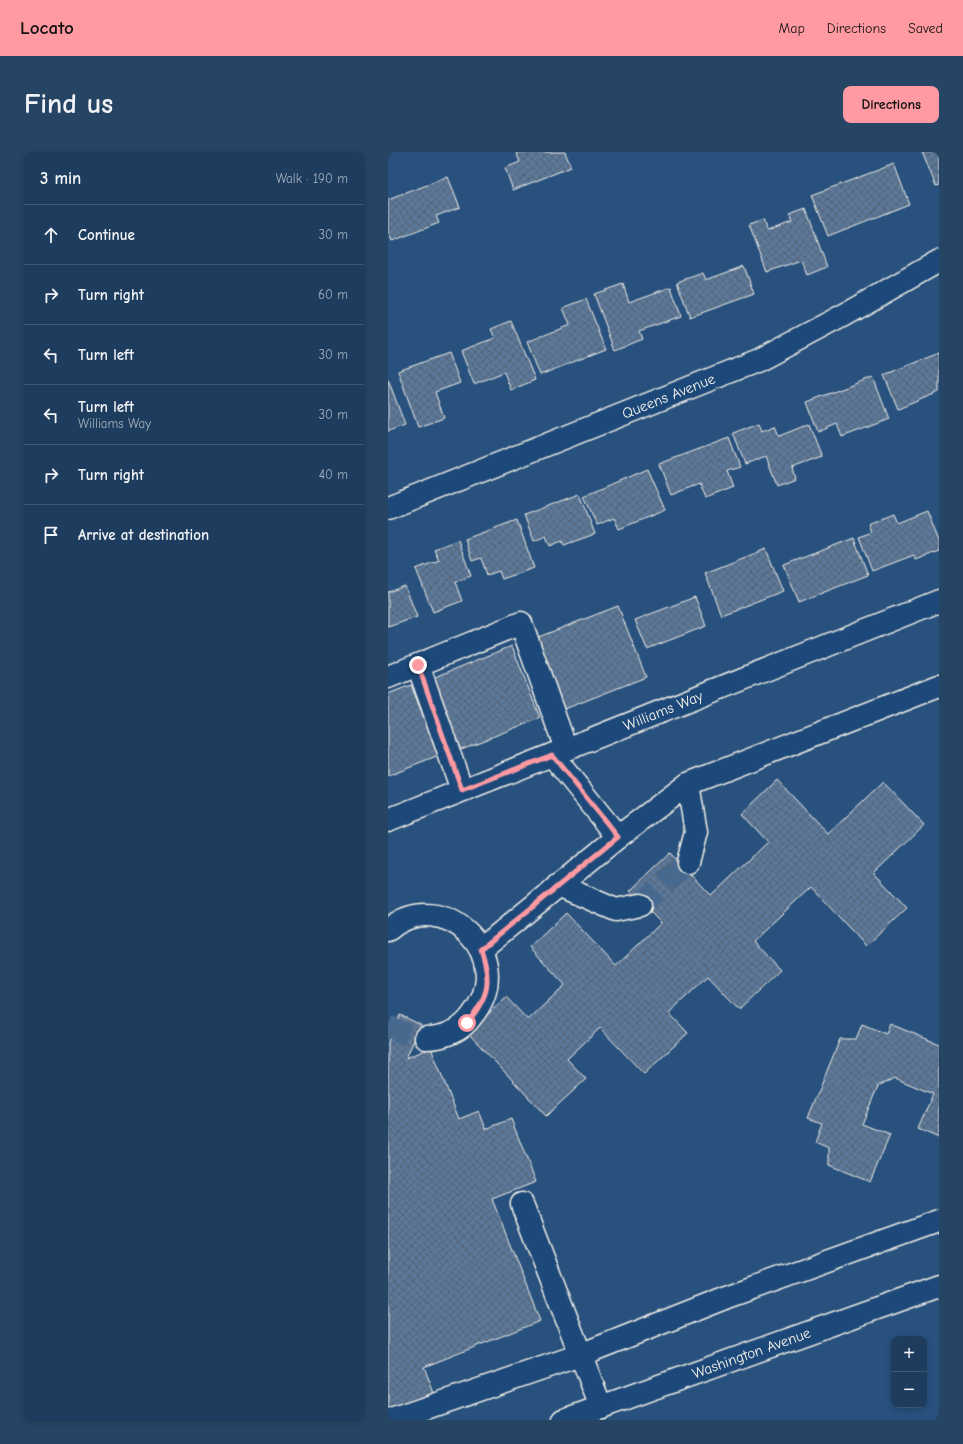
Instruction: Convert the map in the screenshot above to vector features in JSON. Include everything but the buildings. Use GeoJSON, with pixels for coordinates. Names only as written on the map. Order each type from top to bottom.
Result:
{"type":"FeatureCollection","features":[{"type":"Feature","properties":{"kind":"street","name":"Queens Avenue"},"geometry":{"type":"LineString","coordinates":[[388,508],[759,360],[844,315],[939,261]]}},
{"type":"Feature","properties":{"kind":"street","name":"Williams Way"},"geometry":{"type":"LineString","coordinates":[[388,820],[939,602]]}},
{"type":"Feature","properties":{"kind":"street"},"geometry":{"type":"LineString","coordinates":[[388,677],[521,623],[559,752],[618,837]]}},
{"type":"Feature","properties":{"kind":"street"},"geometry":{"type":"LineString","coordinates":[[418,665],[462,790]]}},
{"type":"Feature","properties":{"kind":"street"},"geometry":{"type":"LineString","coordinates":[[481,949],[618,837],[688,784],[939,686]]}},
{"type":"Feature","properties":{"kind":"street"},"geometry":{"type":"LineString","coordinates":[[688,784],[696,832],[688,862]]}},
{"type":"Feature","properties":{"kind":"street"},"geometry":{"type":"LineString","coordinates":[[558,885],[616,910],[640,906]]}},
{"type":"Feature","properties":{"kind":"street"},"geometry":{"type":"LineString","coordinates":[[388,930],[394,925],[412,917],[433,916],[452,921],[469,933],[481,949],[487,968],[487,988],[480,1007],[467,1023],[450,1034],[434,1038],[426,1038]]}},
{"type":"Feature","properties":{"kind":"street"},"geometry":{"type":"LineString","coordinates":[[522,1204],[601,1407]]}},
{"type":"Feature","properties":{"kind":"street"},"geometry":{"type":"LineString","coordinates":[[394,1419],[580,1355],[726,1296],[939,1221]]}},
{"type":"Feature","properties":{"kind":"street","name":"Washington Avenue"},"geometry":{"type":"LineString","coordinates":[[564,1420],[939,1286]]}},
{"type":"Feature","properties":{"kind":"tunnel"},"geometry":{"type":"LineString","coordinates":[[640,905],[688,862]]}},
{"type":"Feature","properties":{"kind":"tunnel"},"geometry":{"type":"LineString","coordinates":[[388,1026],[411,1036],[426,1038]]}},
{"type":"Feature","properties":{"kind":"route"},"geometry":{"type":"LineString","coordinates":[[418,665],[462,790],[552,755],[618,837],[481,949],[487,968],[487,988],[480,1007],[467,1023]]}}]}
